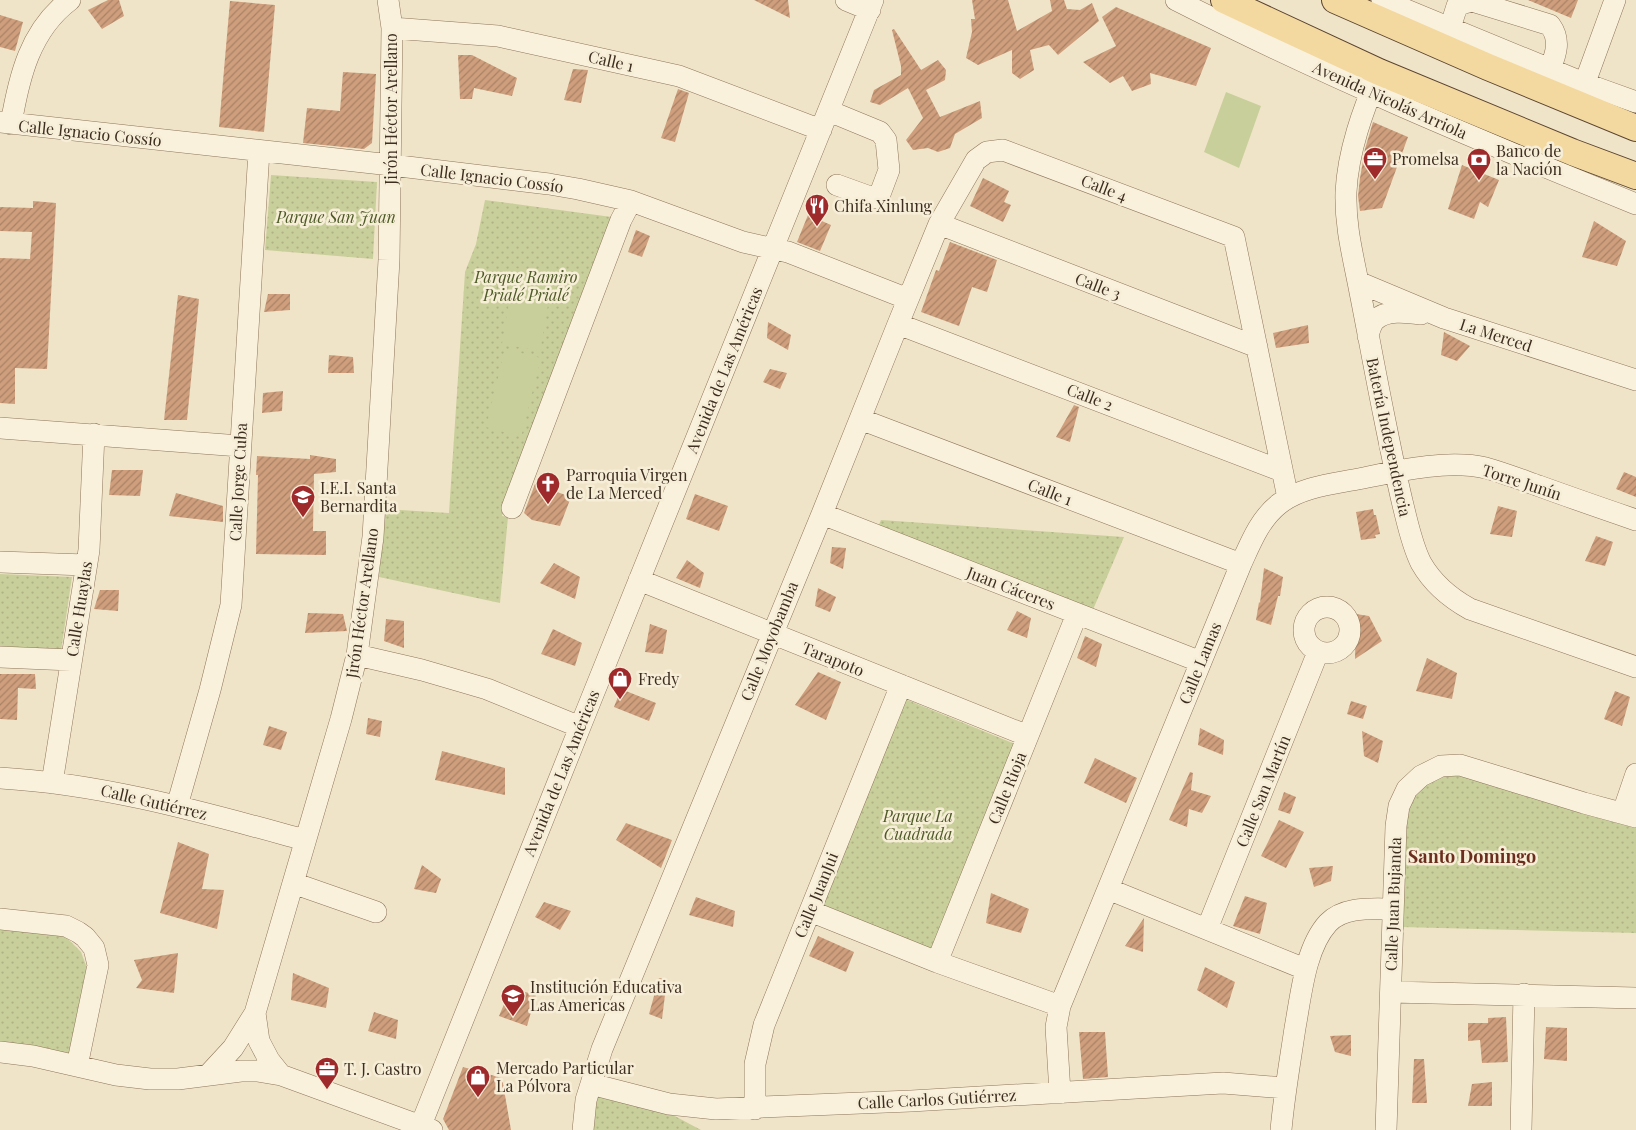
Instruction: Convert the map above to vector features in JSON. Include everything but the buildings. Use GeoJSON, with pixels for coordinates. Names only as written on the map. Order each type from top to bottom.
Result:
{"type":"FeatureCollection","features":[{"type":"Feature","properties":{"kind":"main road","name":"Avenida Nicolás Arriola"},"geometry":{"type":"LineString","coordinates":[[1224,0],[1375,83],[1636,176]]}},
{"type":"Feature","properties":{"kind":"main road"},"geometry":{"type":"LineString","coordinates":[[1335,0],[1390,7],[1581,94],[1636,128]]}},
{"type":"Feature","properties":{"kind":"street"},"geometry":{"type":"LineString","coordinates":[[6,123],[30,51],[54,14],[70,0]]}},
{"type":"Feature","properties":{"kind":"street","name":"Jirón Héctor Arellano"},"geometry":{"type":"LineString","coordinates":[[209,1074],[233,1048],[255,1013],[341,719],[357,655],[373,537],[389,260],[392,28],[388,0]]}},
{"type":"Feature","properties":{"kind":"street"},"geometry":{"type":"LineString","coordinates":[[846,0],[871,5]]}},
{"type":"Feature","properties":{"kind":"street","name":"Avenida Nicolás Arriola"},"geometry":{"type":"LineString","coordinates":[[1176,0],[1238,32],[1375,83],[1636,204]]}},
{"type":"Feature","properties":{"kind":"street"},"geometry":{"type":"LineString","coordinates":[[1581,94],[1614,0]]}},
{"type":"Feature","properties":{"kind":"street"},"geometry":{"type":"LineString","coordinates":[[1450,28],[1457,6],[1472,1],[1550,25],[1555,32],[1557,42],[1550,70]]}},
{"type":"Feature","properties":{"kind":"street","name":"Avenida de Las Américas"},"geometry":{"type":"LineString","coordinates":[[424,1129],[580,727],[774,250],[871,5]]}},
{"type":"Feature","properties":{"kind":"street"},"geometry":{"type":"LineString","coordinates":[[1390,7],[1450,28],[1550,70],[1581,94],[1636,102]]}},
{"type":"Feature","properties":{"kind":"street","name":"Calle 1"},"geometry":{"type":"LineString","coordinates":[[392,28],[498,36],[680,76],[821,130]]}},
{"type":"Feature","properties":{"kind":"street","name":"Batería Independencia"},"geometry":{"type":"LineString","coordinates":[[1375,83],[1353,147],[1346,192],[1346,211],[1350,249],[1395,472],[1415,550],[1429,576],[1448,595],[1470,609],[1636,667]]}},
{"type":"Feature","properties":{"kind":"street"},"geometry":{"type":"LineString","coordinates":[[829,111],[880,132],[886,140],[888,151],[889,170],[877,198],[837,185]]}},
{"type":"Feature","properties":{"kind":"street","name":"Calle Ignacio Cossío"},"geometry":{"type":"LineString","coordinates":[[6,123],[549,184],[631,201],[743,242],[788,252],[908,299]]}},
{"type":"Feature","properties":{"kind":"street","name":"Calle 4"},"geometry":{"type":"LineString","coordinates":[[976,160],[987,152],[1003,150],[1234,237],[1257,347]]}},
{"type":"Feature","properties":{"kind":"street","name":"Calle Jorge Cuba"},"geometry":{"type":"LineString","coordinates":[[176,806],[210,690],[230,605],[259,151]]}},
{"type":"Feature","properties":{"kind":"street","name":"Calle Moyobamba"},"geometry":{"type":"LineString","coordinates":[[583,1130],[586,1100],[605,1041],[939,224],[976,160]]}},
{"type":"Feature","properties":{"kind":"street"},"geometry":{"type":"LineString","coordinates":[[512,508],[621,220],[631,201]]}},
{"type":"Feature","properties":{"kind":"street","name":"Calle 3"},"geometry":{"type":"LineString","coordinates":[[939,224],[1257,347]]}},
{"type":"Feature","properties":{"kind":"street","name":"La Merced"},"geometry":{"type":"LineString","coordinates":[[1358,282],[1444,318],[1636,380]]}},
{"type":"Feature","properties":{"kind":"street"},"geometry":{"type":"LineString","coordinates":[[1368,336],[1373,321],[1390,313],[1417,313],[1444,318]]}},
{"type":"Feature","properties":{"kind":"street","name":"Calle 2"},"geometry":{"type":"LineString","coordinates":[[898,324],[1282,470]]}},
{"type":"Feature","properties":{"kind":"street"},"geometry":{"type":"LineString","coordinates":[[1257,347],[1288,498]]}},
{"type":"Feature","properties":{"kind":"street","name":"Calle 1"},"geometry":{"type":"LineString","coordinates":[[860,420],[1241,564]]}},
{"type":"Feature","properties":{"kind":"street"},"geometry":{"type":"LineString","coordinates":[[0,428],[240,446]]}},
{"type":"Feature","properties":{"kind":"street","name":"Calle Huaylas"},"geometry":{"type":"LineString","coordinates":[[52,782],[89,550],[94,434]]}},
{"type":"Feature","properties":{"kind":"street","name":"Torre Junín"},"geometry":{"type":"LineString","coordinates":[[1288,498],[1322,486],[1395,472],[1454,466],[1485,468],[1636,520]]}},
{"type":"Feature","properties":{"kind":"street","name":"Calle Lamas"},"geometry":{"type":"LineString","coordinates":[[1060,1093],[1056,1027],[1060,1006],[1241,564],[1261,524],[1270,512],[1288,498]]}},
{"type":"Feature","properties":{"kind":"street","name":"Juan Cáceres"},"geometry":{"type":"LineString","coordinates":[[822,514],[1201,662]]}},
{"type":"Feature","properties":{"kind":"street"},"geometry":{"type":"LineString","coordinates":[[0,562],[86,565]]}},
{"type":"Feature","properties":{"kind":"street","name":"Tarapoto"},"geometry":{"type":"LineString","coordinates":[[639,580],[1028,736]]}},
{"type":"Feature","properties":{"kind":"street","name":"Calle Rioja"},"geometry":{"type":"LineString","coordinates":[[938,962],[1077,614]]}},
{"type":"Feature","properties":{"kind":"street","name":"Calle San Martín"},"geometry":{"type":"LineString","coordinates":[[1207,929],[1318,652]]}},
{"type":"Feature","properties":{"kind":"street"},"geometry":{"type":"LineString","coordinates":[[357,655],[479,686],[580,727]]}},
{"type":"Feature","properties":{"kind":"street"},"geometry":{"type":"LineString","coordinates":[[0,657],[71,660]]}},
{"type":"Feature","properties":{"kind":"street","name":"Calle JuanJui"},"geometry":{"type":"LineString","coordinates":[[755,1109],[754,1064],[764,1025],[900,686]]}},
{"type":"Feature","properties":{"kind":"street","name":"Calle Juan Bujanda"},"geometry":{"type":"LineString","coordinates":[[1386,1130],[1396,826],[1399,806],[1407,789],[1420,776],[1442,766],[1460,765],[1629,814]]}},
{"type":"Feature","properties":{"kind":"street"},"geometry":{"type":"LineString","coordinates":[[1629,814],[1636,774]]}},
{"type":"Feature","properties":{"kind":"street","name":"Calle Gutiérrez"},"geometry":{"type":"LineString","coordinates":[[0,778],[52,782],[135,796],[306,840]]}},
{"type":"Feature","properties":{"kind":"street"},"geometry":{"type":"LineString","coordinates":[[293,883],[376,912]]}},
{"type":"Feature","properties":{"kind":"street"},"geometry":{"type":"LineString","coordinates":[[1108,889],[1305,969]]}},
{"type":"Feature","properties":{"kind":"street"},"geometry":{"type":"LineString","coordinates":[[1281,1130],[1285,1088],[1305,969],[1319,936],[1329,922],[1343,914],[1361,909],[1393,909]]}},
{"type":"Feature","properties":{"kind":"street"},"geometry":{"type":"LineString","coordinates":[[810,911],[938,962],[1060,1006]]}},
{"type":"Feature","properties":{"kind":"street"},"geometry":{"type":"LineString","coordinates":[[0,919],[66,926],[85,937],[94,948],[98,965],[77,1066]]}},
{"type":"Feature","properties":{"kind":"street"},"geometry":{"type":"LineString","coordinates":[[1391,992],[1636,998]]}},
{"type":"Feature","properties":{"kind":"street"},"geometry":{"type":"LineString","coordinates":[[1521,1130],[1524,994]]}},
{"type":"Feature","properties":{"kind":"street","name":"Jirón Héctor Arellano"},"geometry":{"type":"LineString","coordinates":[[255,1013],[259,1042],[269,1060],[281,1075]]}},
{"type":"Feature","properties":{"kind":"street"},"geometry":{"type":"LineString","coordinates":[[0,1052],[34,1056],[116,1075],[150,1079],[178,1079],[209,1074],[258,1071],[281,1075],[424,1129]]}},
{"type":"Feature","properties":{"kind":"street","name":"Calle Carlos Gutiérrez"},"geometry":{"type":"LineString","coordinates":[[591,1084],[691,1108],[755,1109],[1223,1083],[1285,1088]]}},
{"type":"Feature","properties":{"kind":"green space"},"geometry":{"type":"Polygon","coordinates":[[[1226,92],[1261,106],[1239,168],[1204,152],[1226,92]]]}},
{"type":"Feature","properties":{"kind":"green space","name":"Parque San Juan"},"geometry":{"type":"Polygon","coordinates":[[[271,175],[377,182],[373,259],[265,250],[271,175]]]}},
{"type":"Feature","properties":{"kind":"green space","name":"Parque Ramiro Prialé Prialé"},"geometry":{"type":"Polygon","coordinates":[[[485,200],[619,218],[502,516],[508,517],[500,603],[379,577],[384,509],[449,513],[465,272],[476,244],[485,200]]]}},
{"type":"Feature","properties":{"kind":"green space"},"geometry":{"type":"Polygon","coordinates":[[[515,268],[553,275],[540,351],[502,344],[515,268]]]}},
{"type":"Feature","properties":{"kind":"green space"},"geometry":{"type":"Polygon","coordinates":[[[505,349],[541,358],[521,437],[486,427],[505,349]]]}},
{"type":"Feature","properties":{"kind":"green space"},"geometry":{"type":"Polygon","coordinates":[[[881,520],[1124,537],[1092,612],[877,529],[881,520]]]}},
{"type":"Feature","properties":{"kind":"green space"},"geometry":{"type":"Polygon","coordinates":[[[0,574],[72,577],[61,651],[0,649],[0,574]]]}},
{"type":"Feature","properties":{"kind":"green space","name":"Parque La Cuadrada"},"geometry":{"type":"Polygon","coordinates":[[[905,699],[1015,744],[931,951],[821,905],[905,699]]]}},
{"type":"Feature","properties":{"kind":"green space"},"geometry":{"type":"Polygon","coordinates":[[[1460,773],[1636,824],[1636,933],[1401,927],[1405,823],[1409,803],[1418,786],[1433,776],[1460,773]]]}},
{"type":"Feature","properties":{"kind":"green space"},"geometry":{"type":"Polygon","coordinates":[[[0,928],[61,932],[81,952],[90,976],[70,1057],[0,1047],[0,928]]]}},
{"type":"Feature","properties":{"kind":"green space"},"geometry":{"type":"Polygon","coordinates":[[[597,1089],[671,1114],[701,1130],[591,1130],[597,1089]]]}},
{"type":"Feature","properties":{"kind":"place","name":"Promelsa"},"geometry":{"type":"Point","coordinates":[1375,180]}},
{"type":"Feature","properties":{"kind":"place","name":"Banco de la Nación"},"geometry":{"type":"Point","coordinates":[1479,181]}},
{"type":"Feature","properties":{"kind":"place","name":"Chifa Xinlung"},"geometry":{"type":"Point","coordinates":[817,227]}},
{"type":"Feature","properties":{"kind":"place","name":"Parroquia Virgen de La Merced"},"geometry":{"type":"Point","coordinates":[548,505]}},
{"type":"Feature","properties":{"kind":"place","name":"I.E.I. Santa Bernardita"},"geometry":{"type":"Point","coordinates":[303,518]}},
{"type":"Feature","properties":{"kind":"place","name":"Fredy"},"geometry":{"type":"Point","coordinates":[620,700]}},
{"type":"Feature","properties":{"kind":"place","name":"Institución Educativa Las Americas"},"geometry":{"type":"Point","coordinates":[513,1017]}},
{"type":"Feature","properties":{"kind":"place","name":"T. J. Castro"},"geometry":{"type":"Point","coordinates":[327,1090]}},
{"type":"Feature","properties":{"kind":"place","name":"Mercado Particular La Pólvora"},"geometry":{"type":"Point","coordinates":[478,1098]}},
{"type":"Feature","properties":{"kind":"district","name":"Santo Domingo"},"geometry":{"type":"Point","coordinates":[1472,857]}}]}
